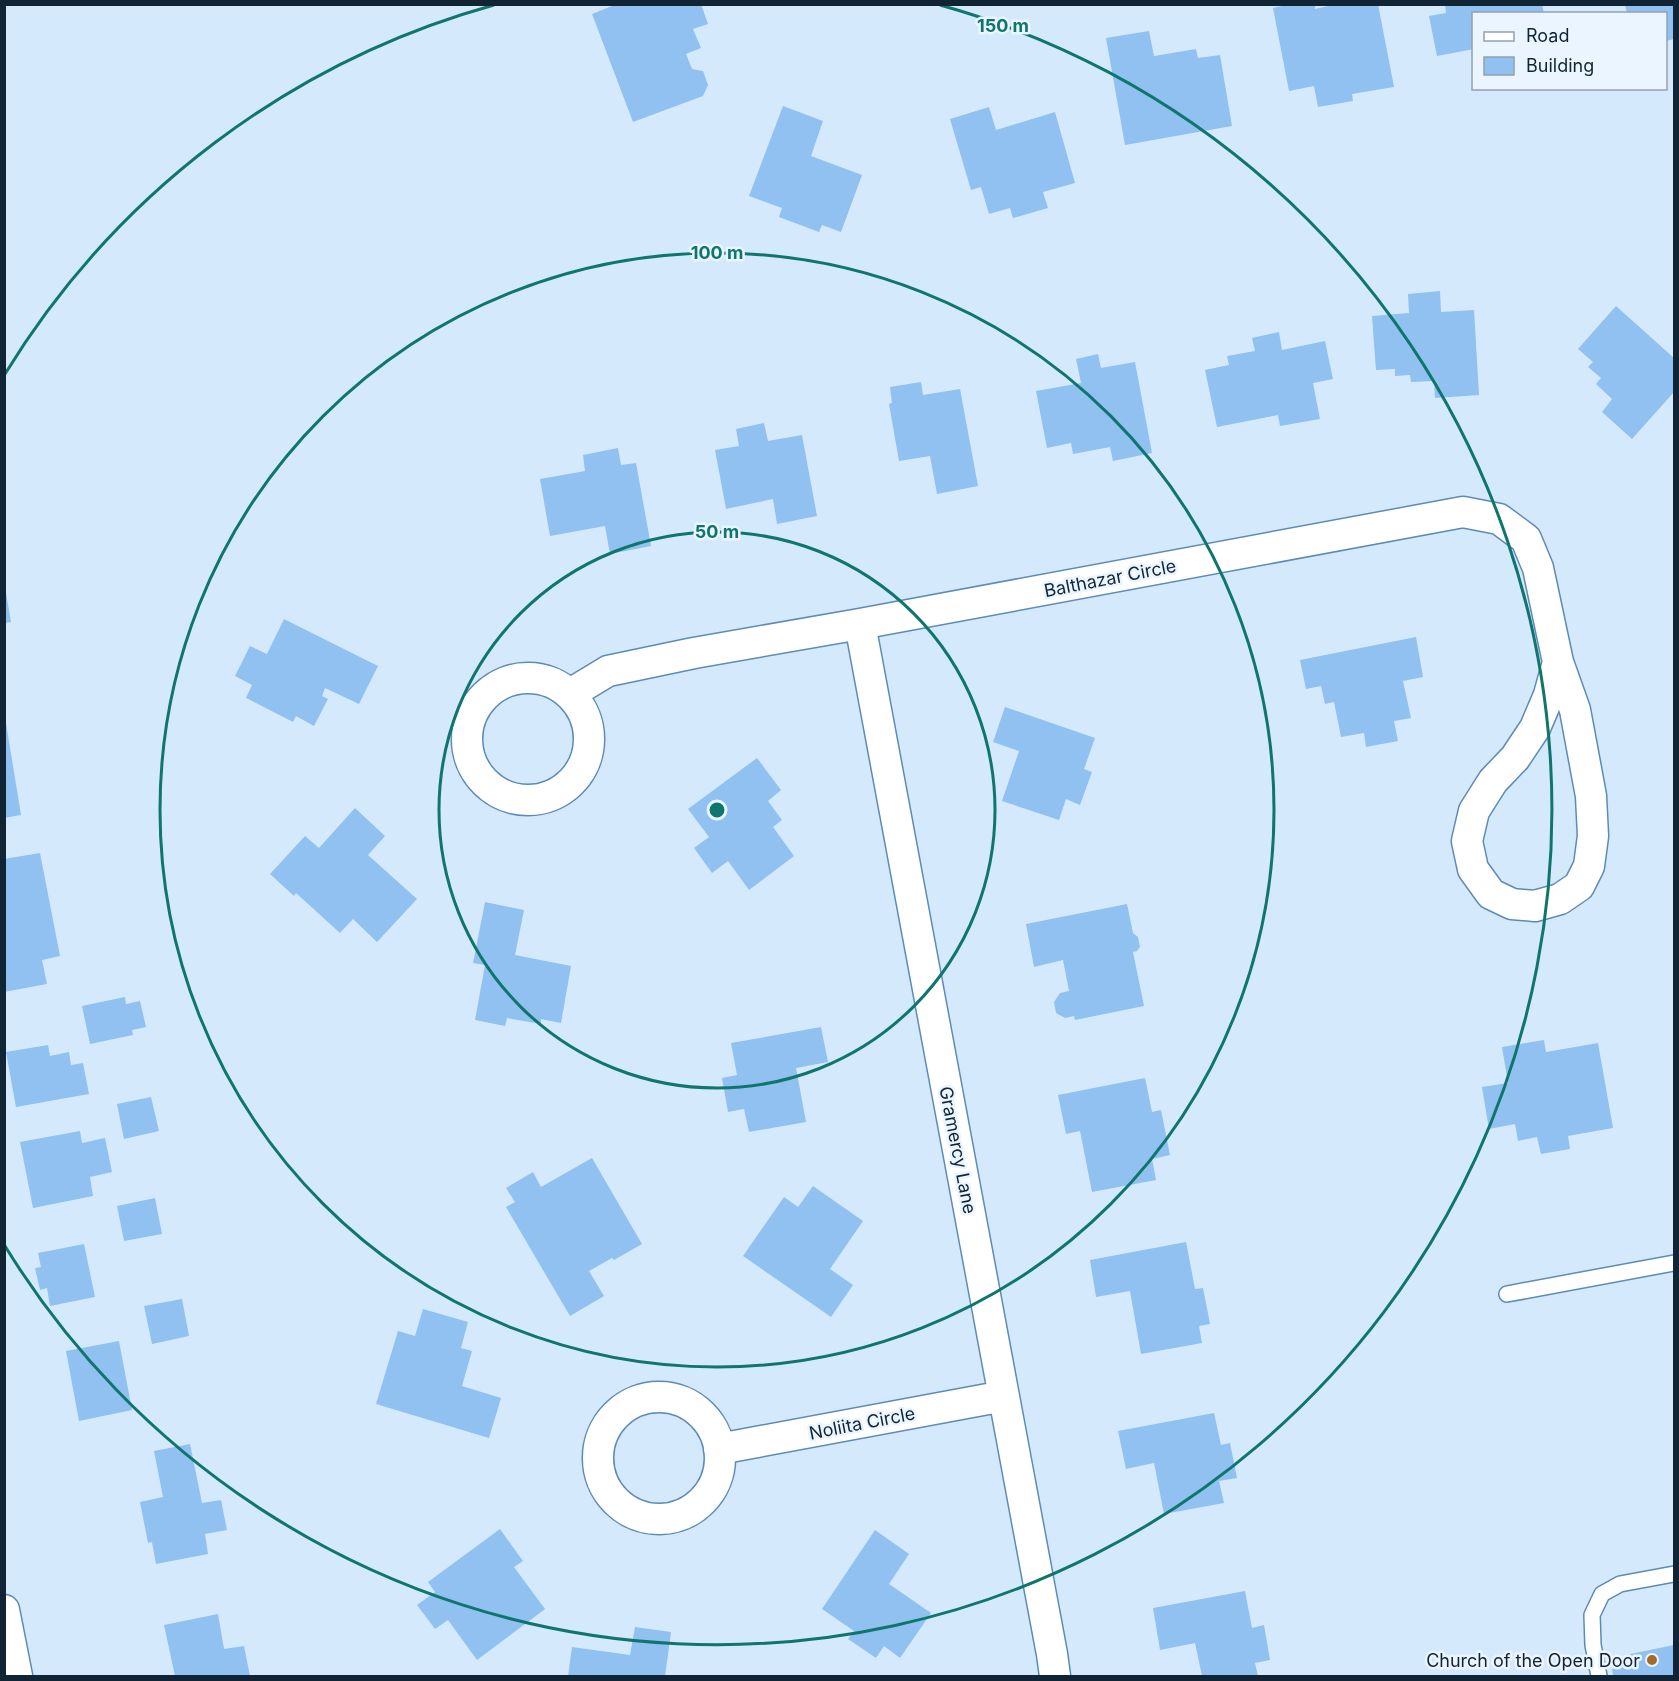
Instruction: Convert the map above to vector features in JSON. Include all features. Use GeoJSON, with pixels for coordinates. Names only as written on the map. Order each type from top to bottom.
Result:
{"type":"FeatureCollection","features":[{"type":"Feature","properties":{"kind":"street","name":"Balthazar Circle"},"geometry":{"type":"LineString","coordinates":[[570,694],[608,671],[694,652],[860,624],[1463,512],[1499,519],[1526,539],[1538,567],[1558,662],[1575,710],[1591,796],[1593,836],[1588,866],[1579,886],[1560,899],[1535,906],[1512,904],[1491,894],[1473,869],[1467,841],[1474,811],[1493,781],[1515,758],[1535,728],[1549,695],[1558,662]]}},
{"type":"Feature","properties":{"kind":"street","name":"Gramercy Lane"},"geometry":{"type":"LineString","coordinates":[[860,624],[1052,1654],[1054,1677]]}},
{"type":"Feature","properties":{"kind":"street"},"geometry":{"type":"LineString","coordinates":[[528,678],[550,682],[570,694],[584,715],[589,739],[584,764],[569,784],[547,796],[523,800],[501,794],[481,777],[471,758],[467,735],[473,712],[486,694],[506,682],[528,678]]}},
{"type":"Feature","properties":{"kind":"street","name":"Noliita Circle"},"geometry":{"type":"LineString","coordinates":[[719,1449],[1004,1396]]}},
{"type":"Feature","properties":{"kind":"street"},"geometry":{"type":"LineString","coordinates":[[650,1397],[665,1397],[695,1408],[707,1419],[715,1433],[719,1449],[718,1476],[708,1495],[693,1509],[669,1518],[648,1518],[628,1510],[611,1496],[601,1477],[599,1445],[602,1435],[620,1411],[634,1402],[650,1397]]}},
{"type":"Feature","properties":{"kind":"street"},"geometry":{"type":"LineString","coordinates":[[4,1610],[17,1677]]}},
{"type":"Feature","properties":{"kind":"lane"},"geometry":{"type":"LineString","coordinates":[[1508,1294],[1674,1263]]}},
{"type":"Feature","properties":{"kind":"lane"},"geometry":{"type":"LineString","coordinates":[[1599,1677],[1593,1645],[1592,1615],[1602,1594],[1620,1584],[1674,1574]]}},
{"type":"Feature","properties":{"kind":"building"},"geometry":{"type":"Polygon","coordinates":[[[617,4],[701,4],[708,24],[693,29],[701,48],[686,54],[692,69],[703,71],[708,85],[703,96],[633,122],[592,14],[617,4]]]}},
{"type":"Feature","properties":{"kind":"building"},"geometry":{"type":"Polygon","coordinates":[[[1291,4],[1315,4],[1315,9],[1337,4],[1378,4],[1394,87],[1352,94],[1353,101],[1318,107],[1314,86],[1289,91],[1273,8],[1291,4]]]}},
{"type":"Feature","properties":{"kind":"building"},"geometry":{"type":"Polygon","coordinates":[[[1445,4],[1542,4],[1544,12],[1472,12],[1472,49],[1437,56],[1429,16],[1446,13],[1445,4]]]}},
{"type":"Feature","properties":{"kind":"building"},"geometry":{"type":"Polygon","coordinates":[[[1625,4],[1674,4],[1674,39],[1667,41],[1667,12],[1627,12],[1625,4]]]}},
{"type":"Feature","properties":{"kind":"building"},"geometry":{"type":"Polygon","coordinates":[[[1149,31],[1154,56],[1196,49],[1198,58],[1220,55],[1232,126],[1125,145],[1106,38],[1149,31]]]}},
{"type":"Feature","properties":{"kind":"building"},"geometry":{"type":"Polygon","coordinates":[[[783,106],[823,121],[811,156],[862,175],[841,232],[822,225],[819,232],[779,217],[782,208],[749,196],[783,106]]]}},
{"type":"Feature","properties":{"kind":"building"},"geometry":{"type":"Polygon","coordinates":[[[989,107],[996,130],[1055,112],[1075,183],[1043,192],[1048,208],[1013,218],[1010,208],[989,214],[981,187],[971,190],[950,119],[989,107]]]}},
{"type":"Feature","properties":{"kind":"building"},"geometry":{"type":"Polygon","coordinates":[[[1440,291],[1441,312],[1474,310],[1479,395],[1435,398],[1434,381],[1411,382],[1410,375],[1395,376],[1395,369],[1376,370],[1372,316],[1409,313],[1408,294],[1440,291]]]}},
{"type":"Feature","properties":{"kind":"building"},"geometry":{"type":"Polygon","coordinates":[[[1616,306],[1674,358],[1674,392],[1632,439],[1602,412],[1612,399],[1596,384],[1601,378],[1588,367],[1593,362],[1578,349],[1616,306]]]}},
{"type":"Feature","properties":{"kind":"building"},"geometry":{"type":"Polygon","coordinates":[[[1279,332],[1282,350],[1325,341],[1333,379],[1313,383],[1320,419],[1280,426],[1278,415],[1217,427],[1205,370],[1229,365],[1227,356],[1255,351],[1252,338],[1279,332]]]}},
{"type":"Feature","properties":{"kind":"building"},"geometry":{"type":"Polygon","coordinates":[[[1098,354],[1101,368],[1135,362],[1152,453],[1113,461],[1110,447],[1073,454],[1071,443],[1047,448],[1036,391],[1081,383],[1076,359],[1098,354]]]}},
{"type":"Feature","properties":{"kind":"building"},"geometry":{"type":"Polygon","coordinates":[[[921,382],[923,395],[960,389],[978,486],[937,494],[930,456],[899,461],[889,404],[892,403],[890,387],[921,382]]]}},
{"type":"Feature","properties":{"kind":"building"},"geometry":{"type":"Polygon","coordinates":[[[764,423],[768,441],[802,435],[817,516],[777,524],[773,499],[726,509],[715,450],[739,446],[736,429],[764,423]]]}},
{"type":"Feature","properties":{"kind":"building"},"geometry":{"type":"Polygon","coordinates":[[[618,448],[621,465],[636,463],[651,546],[610,554],[605,526],[550,536],[540,479],[585,471],[583,455],[618,448]]]}},
{"type":"Feature","properties":{"kind":"building"},"geometry":{"type":"Polygon","coordinates":[[[6,593],[11,622],[4,623],[4,594],[6,593]]]}},
{"type":"Feature","properties":{"kind":"building"},"geometry":{"type":"Polygon","coordinates":[[[284,619],[378,666],[359,704],[325,688],[322,696],[328,699],[314,726],[296,716],[293,722],[246,698],[252,685],[235,676],[250,646],[267,654],[284,619]]]}},
{"type":"Feature","properties":{"kind":"building"},"geometry":{"type":"Polygon","coordinates":[[[1416,637],[1423,677],[1403,681],[1411,718],[1394,721],[1398,741],[1366,747],[1364,733],[1341,737],[1334,702],[1325,704],[1321,686],[1306,689],[1300,660],[1416,637]]]}},
{"type":"Feature","properties":{"kind":"building"},"geometry":{"type":"Polygon","coordinates":[[[1005,707],[1095,738],[1084,769],[1092,772],[1080,805],[1066,799],[1059,820],[1002,801],[1019,751],[993,742],[1005,707]]]}},
{"type":"Feature","properties":{"kind":"building"},"geometry":{"type":"Polygon","coordinates":[[[4,723],[6,723],[21,815],[4,818],[4,723]]]}},
{"type":"Feature","properties":{"kind":"building"},"geometry":{"type":"Polygon","coordinates":[[[757,758],[781,790],[768,801],[782,820],[773,827],[794,856],[749,890],[728,861],[712,873],[694,848],[709,837],[688,809],[757,758]]]}},
{"type":"Feature","properties":{"kind":"building"},"geometry":{"type":"Polygon","coordinates":[[[355,808],[385,836],[368,855],[417,899],[377,942],[353,919],[340,933],[296,893],[294,896],[270,874],[305,836],[319,848],[355,808]]]}},
{"type":"Feature","properties":{"kind":"building"},"geometry":{"type":"Polygon","coordinates":[[[40,853],[60,956],[42,960],[47,984],[4,992],[4,859],[40,853]]]}},
{"type":"Feature","properties":{"kind":"building"},"geometry":{"type":"Polygon","coordinates":[[[485,902],[524,910],[515,955],[571,966],[561,1023],[541,1019],[541,1024],[507,1018],[505,1026],[475,1020],[485,965],[473,963],[485,902]]]}},
{"type":"Feature","properties":{"kind":"building"},"geometry":{"type":"Polygon","coordinates":[[[1127,904],[1133,933],[1138,937],[1140,947],[1133,952],[1144,1006],[1075,1020],[1074,1016],[1065,1018],[1056,1013],[1054,1002],[1060,993],[1069,991],[1063,960],[1034,967],[1026,924],[1127,904]]]}},
{"type":"Feature","properties":{"kind":"building"},"geometry":{"type":"Polygon","coordinates":[[[125,997],[126,1004],[140,1001],[146,1027],[132,1030],[133,1035],[90,1044],[82,1006],[125,997]]]}},
{"type":"Feature","properties":{"kind":"building"},"geometry":{"type":"Polygon","coordinates":[[[821,1027],[828,1062],[796,1068],[806,1122],[749,1132],[744,1109],[728,1112],[722,1078],[737,1075],[731,1043],[821,1027]]]}},
{"type":"Feature","properties":{"kind":"building"},"geometry":{"type":"Polygon","coordinates":[[[1544,1040],[1546,1052],[1598,1043],[1613,1128],[1568,1136],[1570,1149],[1541,1154],[1537,1137],[1518,1141],[1515,1124],[1489,1129],[1482,1087],[1508,1083],[1502,1047],[1544,1040]]]}},
{"type":"Feature","properties":{"kind":"building"},"geometry":{"type":"Polygon","coordinates":[[[48,1045],[50,1056],[69,1052],[71,1065],[83,1063],[89,1094],[16,1107],[6,1052],[48,1045]]]}},
{"type":"Feature","properties":{"kind":"building"},"geometry":{"type":"Polygon","coordinates":[[[1145,1078],[1152,1112],[1161,1110],[1170,1155],[1152,1159],[1156,1180],[1092,1192],[1080,1131],[1066,1134],[1058,1095],[1145,1078]]]}},
{"type":"Feature","properties":{"kind":"building"},"geometry":{"type":"Polygon","coordinates":[[[151,1097],[159,1131],[124,1139],[117,1104],[151,1097]]]}},
{"type":"Feature","properties":{"kind":"building"},"geometry":{"type":"Polygon","coordinates":[[[80,1131],[82,1143],[105,1138],[112,1172],[90,1177],[93,1196],[33,1208],[20,1142],[80,1131]]]}},
{"type":"Feature","properties":{"kind":"building"},"geometry":{"type":"Polygon","coordinates":[[[592,1158],[642,1244],[589,1271],[604,1296],[570,1316],[506,1207],[515,1202],[506,1188],[533,1172],[541,1187],[592,1158]]]}},
{"type":"Feature","properties":{"kind":"building"},"geometry":{"type":"Polygon","coordinates":[[[813,1186],[863,1221],[830,1269],[853,1285],[831,1317],[743,1256],[784,1197],[798,1207],[813,1186]]]}},
{"type":"Feature","properties":{"kind":"building"},"geometry":{"type":"Polygon","coordinates":[[[155,1198],[162,1234],[124,1241],[117,1206],[155,1198]]]}},
{"type":"Feature","properties":{"kind":"building"},"geometry":{"type":"Polygon","coordinates":[[[1186,1242],[1195,1289],[1203,1288],[1210,1324],[1199,1326],[1202,1343],[1141,1354],[1130,1291],[1096,1297],[1090,1260],[1186,1242]]]}},
{"type":"Feature","properties":{"kind":"building"},"geometry":{"type":"Polygon","coordinates":[[[84,1244],[95,1297],[50,1306],[47,1288],[40,1290],[35,1268],[41,1267],[38,1253],[84,1244]]]}},
{"type":"Feature","properties":{"kind":"building"},"geometry":{"type":"Polygon","coordinates":[[[182,1299],[189,1336],[152,1344],[144,1306],[182,1299]]]}},
{"type":"Feature","properties":{"kind":"building"},"geometry":{"type":"Polygon","coordinates":[[[423,1309],[468,1322],[461,1348],[472,1351],[462,1386],[501,1398],[489,1438],[376,1404],[398,1331],[415,1336],[423,1309]]]}},
{"type":"Feature","properties":{"kind":"building"},"geometry":{"type":"Polygon","coordinates":[[[119,1341],[132,1410],[79,1421],[66,1351],[119,1341]]]}},
{"type":"Feature","properties":{"kind":"building"},"geometry":{"type":"Polygon","coordinates":[[[1214,1413],[1221,1445],[1230,1443],[1237,1478],[1219,1481],[1224,1503],[1164,1514],[1154,1463],[1126,1469],[1118,1431],[1214,1413]]]}},
{"type":"Feature","properties":{"kind":"building"},"geometry":{"type":"Polygon","coordinates":[[[190,1444],[202,1503],[221,1500],[227,1530],[205,1534],[208,1554],[156,1564],[152,1542],[148,1543],[140,1502],[163,1497],[154,1451],[190,1444]]]}},
{"type":"Feature","properties":{"kind":"building"},"geometry":{"type":"Polygon","coordinates":[[[500,1529],[523,1561],[514,1567],[545,1609],[477,1660],[448,1620],[435,1629],[417,1605],[435,1592],[428,1582],[500,1529]]]}},
{"type":"Feature","properties":{"kind":"building"},"geometry":{"type":"Polygon","coordinates":[[[875,1530],[909,1554],[889,1584],[931,1613],[900,1658],[884,1646],[876,1658],[848,1639],[854,1631],[822,1609],[875,1530]]]}},
{"type":"Feature","properties":{"kind":"building"},"geometry":{"type":"Polygon","coordinates":[[[1245,1591],[1252,1628],[1264,1625],[1270,1660],[1255,1663],[1258,1676],[1202,1676],[1195,1643],[1160,1650],[1153,1608],[1245,1591]]]}},
{"type":"Feature","properties":{"kind":"building"},"geometry":{"type":"Polygon","coordinates":[[[218,1614],[224,1649],[244,1646],[250,1676],[175,1676],[164,1625],[218,1614]]]}},
{"type":"Feature","properties":{"kind":"building"},"geometry":{"type":"Polygon","coordinates":[[[635,1627],[671,1632],[665,1676],[568,1676],[572,1647],[630,1655],[635,1627]]]}},
{"type":"Feature","properties":{"kind":"building","name":"Church of the Open Door"},"geometry":{"type":"Polygon","coordinates":[[[1674,1645],[1674,1676],[1613,1676],[1612,1669],[1631,1665],[1630,1654],[1674,1645]]]}},
{"type":"Feature","properties":{"kind":"place","name":"Church of the Open Door"},"geometry":{"type":"Point","coordinates":[1652,1660]}}]}
